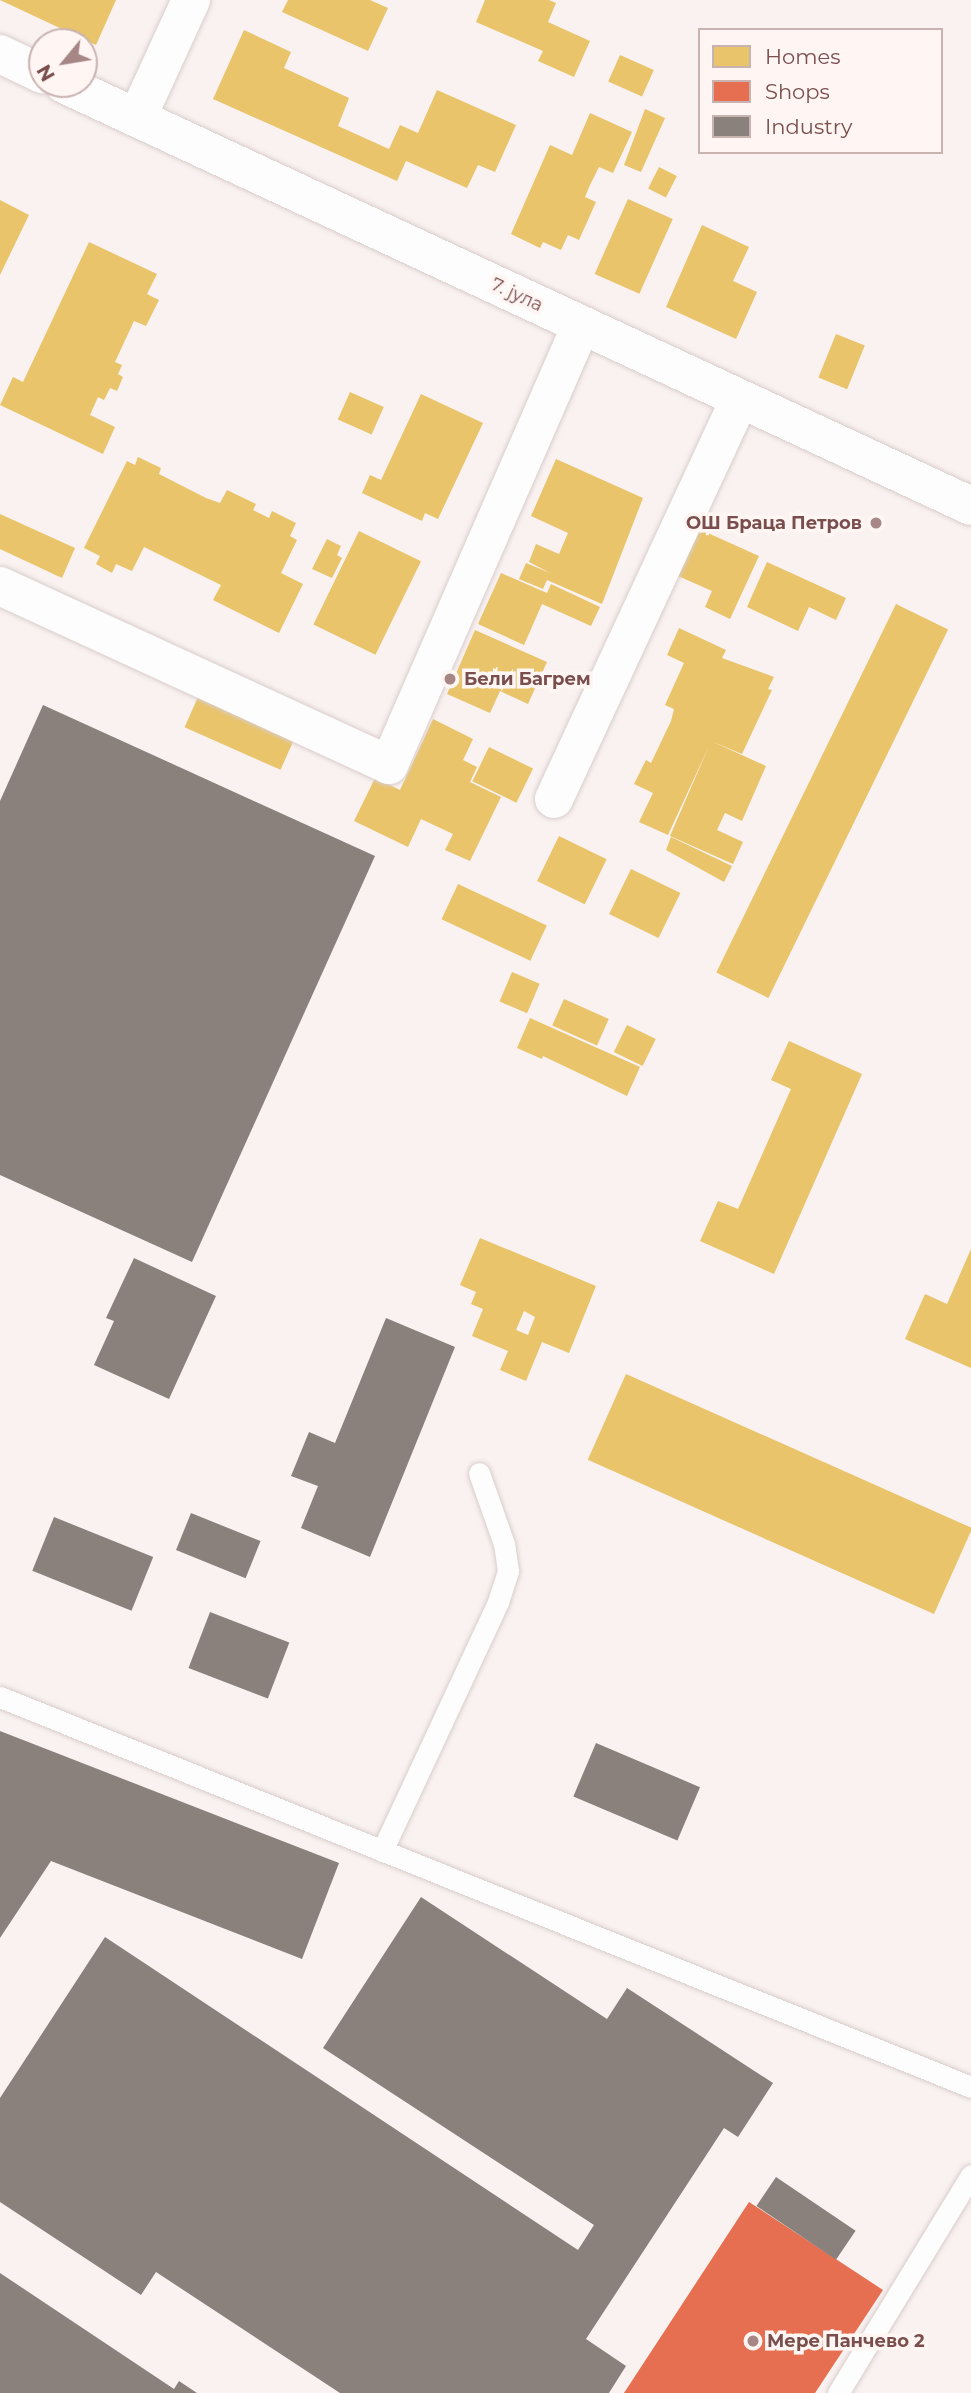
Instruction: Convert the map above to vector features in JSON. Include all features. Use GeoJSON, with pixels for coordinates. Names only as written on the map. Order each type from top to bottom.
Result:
{"type":"FeatureCollection","features":[{"type":"Feature","properties":{"kind":"street"},"geometry":{"type":"LineString","coordinates":[[137,118],[191,0]]}},
{"type":"Feature","properties":{"kind":"street"},"geometry":{"type":"LineString","coordinates":[[0,54],[28,67]]}},
{"type":"Feature","properties":{"kind":"street","name":"7. јула"},"geometry":{"type":"LineString","coordinates":[[94,98],[971,506]]}},
{"type":"Feature","properties":{"kind":"street"},"geometry":{"type":"LineString","coordinates":[[0,586],[389,765],[581,325]]}},
{"type":"Feature","properties":{"kind":"street"},"geometry":{"type":"LineString","coordinates":[[554,799],[740,399]]}},
{"type":"Feature","properties":{"kind":"lane"},"geometry":{"type":"LineString","coordinates":[[382,1851],[498,1602],[508,1571],[504,1544],[479,1473]]}},
{"type":"Feature","properties":{"kind":"lane"},"geometry":{"type":"LineString","coordinates":[[0,1697],[971,2087]]}},
{"type":"Feature","properties":{"kind":"lane"},"geometry":{"type":"LineString","coordinates":[[838,2393],[971,2175]]}},
{"type":"Feature","properties":{"kind":"building: Homes"},"geometry":{"type":"Polygon","coordinates":[[[0,0],[116,0],[98,40],[98,28],[60,28],[0,0]]]}},
{"type":"Feature","properties":{"kind":"building: Homes"},"geometry":{"type":"Polygon","coordinates":[[[288,0],[370,0],[388,8],[368,51],[282,12],[288,0]]]}},
{"type":"Feature","properties":{"kind":"building: Homes"},"geometry":{"type":"Polygon","coordinates":[[[485,0],[549,0],[556,3],[548,22],[590,41],[574,77],[538,61],[543,51],[476,22],[485,0]]]}},
{"type":"Feature","properties":{"kind":"building: Homes"},"geometry":{"type":"Polygon","coordinates":[[[244,30],[291,52],[284,68],[349,98],[338,126],[389,149],[400,125],[418,133],[437,90],[516,125],[495,172],[478,165],[467,188],[406,161],[397,181],[213,99],[244,30]]]}},
{"type":"Feature","properties":{"kind":"building: Homes"},"geometry":{"type":"Polygon","coordinates":[[[620,55],[654,70],[642,97],[608,81],[620,55]]]}},
{"type":"Feature","properties":{"kind":"building: Homes"},"geometry":{"type":"Polygon","coordinates":[[[645,109],[665,118],[641,172],[624,165],[645,109]]]}},
{"type":"Feature","properties":{"kind":"building: Homes"},"geometry":{"type":"Polygon","coordinates":[[[590,113],[632,132],[613,173],[599,167],[590,185],[585,197],[596,202],[579,240],[568,235],[561,250],[543,242],[540,248],[511,234],[550,145],[572,155],[590,113]]]}},
{"type":"Feature","properties":{"kind":"building: Homes"},"geometry":{"type":"Polygon","coordinates":[[[659,167],[677,176],[666,197],[648,188],[659,167]]]}},
{"type":"Feature","properties":{"kind":"building: Homes"},"geometry":{"type":"Polygon","coordinates":[[[628,199],[673,219],[639,294],[595,274],[628,199]]]}},
{"type":"Feature","properties":{"kind":"building: Homes"},"geometry":{"type":"Polygon","coordinates":[[[0,200],[29,215],[0,275],[0,200]]]}},
{"type":"Feature","properties":{"kind":"building: Homes"},"geometry":{"type":"Polygon","coordinates":[[[702,225],[749,247],[733,281],[757,292],[736,339],[666,307],[702,225]]]}},
{"type":"Feature","properties":{"kind":"building: Homes"},"geometry":{"type":"Polygon","coordinates":[[[89,242],[157,274],[147,294],[159,300],[146,326],[134,321],[115,362],[122,365],[118,374],[123,377],[117,391],[110,388],[104,400],[98,397],[90,415],[115,427],[103,454],[0,405],[13,377],[23,382],[89,242]]]}},
{"type":"Feature","properties":{"kind":"building: Homes"},"geometry":{"type":"Polygon","coordinates":[[[836,334],[865,346],[847,389],[818,378],[836,334]]]}},
{"type":"Feature","properties":{"kind":"building: Homes"},"geometry":{"type":"Polygon","coordinates":[[[350,392],[384,407],[372,434],[338,419],[350,392]]]}},
{"type":"Feature","properties":{"kind":"building: Homes"},"geometry":{"type":"Polygon","coordinates":[[[421,394],[483,423],[438,519],[425,513],[422,521],[362,493],[370,475],[381,480],[421,394]]]}},
{"type":"Feature","properties":{"kind":"building: Homes"},"geometry":{"type":"Polygon","coordinates":[[[138,457],[161,468],[159,474],[206,498],[220,503],[227,490],[256,504],[253,510],[269,518],[272,511],[296,523],[290,536],[297,540],[281,573],[303,584],[279,633],[213,600],[221,585],[144,547],[132,571],[116,564],[112,573],[96,564],[100,556],[84,548],[127,461],[135,465],[138,457]]]}},
{"type":"Feature","properties":{"kind":"building: Homes"},"geometry":{"type":"Polygon","coordinates":[[[556,459],[643,498],[602,604],[547,580],[543,589],[519,579],[526,563],[550,573],[529,562],[536,544],[559,554],[568,533],[531,516],[556,459]]]}},
{"type":"Feature","properties":{"kind":"building: Homes"},"geometry":{"type":"Polygon","coordinates":[[[0,514],[75,548],[62,578],[0,549],[0,514]]]}},
{"type":"Feature","properties":{"kind":"building: Homes"},"geometry":{"type":"Polygon","coordinates":[[[699,529],[759,556],[730,619],[705,607],[712,591],[678,576],[699,529]]]}},
{"type":"Feature","properties":{"kind":"building: Homes"},"geometry":{"type":"Polygon","coordinates":[[[359,531],[421,561],[375,655],[313,624],[359,531]]]}},
{"type":"Feature","properties":{"kind":"building: Homes"},"geometry":{"type":"Polygon","coordinates":[[[327,539],[341,546],[337,555],[342,558],[332,578],[312,569],[327,539]]]}},
{"type":"Feature","properties":{"kind":"building: Homes"},"geometry":{"type":"Polygon","coordinates":[[[767,562],[846,598],[836,620],[809,607],[798,631],[747,607],[767,562]]]}},
{"type":"Feature","properties":{"kind":"building: Homes"},"geometry":{"type":"Polygon","coordinates":[[[501,573],[547,593],[551,584],[600,607],[591,626],[542,604],[524,645],[478,624],[501,573]]]}},
{"type":"Feature","properties":{"kind":"building: Homes"},"geometry":{"type":"Polygon","coordinates":[[[896,604],[948,629],[768,998],[716,973],[896,604]]]}},
{"type":"Feature","properties":{"kind":"building: Homes"},"geometry":{"type":"Polygon","coordinates":[[[679,628],[726,650],[722,658],[774,677],[768,689],[772,690],[742,754],[711,741],[766,766],[742,821],[725,813],[717,830],[743,842],[733,864],[670,836],[709,746],[668,835],[639,822],[653,793],[634,784],[646,760],[651,763],[671,721],[674,709],[665,705],[684,663],[667,655],[679,628]]]}},
{"type":"Feature","properties":{"kind":"building: Homes"},"geometry":{"type":"Polygon","coordinates":[[[475,630],[547,662],[528,704],[500,691],[490,713],[447,694],[475,630]]]}},
{"type":"Feature","properties":{"kind":"building: Homes"},"geometry":{"type":"Polygon","coordinates":[[[198,697],[294,740],[280,770],[185,727],[198,697]]]}},
{"type":"Feature","properties":{"kind":"building: Homes"},"geometry":{"type":"Polygon","coordinates":[[[433,719],[473,739],[463,760],[477,767],[470,782],[501,797],[470,861],[445,850],[453,834],[421,819],[408,847],[354,821],[375,778],[400,790],[433,719]]]}},
{"type":"Feature","properties":{"kind":"building: Homes"},"geometry":{"type":"Polygon","coordinates":[[[489,747],[533,768],[516,803],[472,781],[489,747]]]}},
{"type":"Feature","properties":{"kind":"building: Homes"},"geometry":{"type":"Polygon","coordinates":[[[559,836],[607,859],[585,904],[537,881],[559,836]]]}},
{"type":"Feature","properties":{"kind":"building: Homes"},"geometry":{"type":"Polygon","coordinates":[[[671,837],[732,866],[724,882],[666,850],[671,837]]]}},
{"type":"Feature","properties":{"kind":"building: Homes"},"geometry":{"type":"Polygon","coordinates":[[[631,869],[680,893],[659,938],[609,914],[631,869]]]}},
{"type":"Feature","properties":{"kind":"building: Homes"},"geometry":{"type":"Polygon","coordinates":[[[458,884],[547,925],[530,961],[442,919],[458,884]]]}},
{"type":"Feature","properties":{"kind":"building: Homes"},"geometry":{"type":"Polygon","coordinates":[[[512,972],[540,984],[527,1013],[499,1001],[512,972]]]}},
{"type":"Feature","properties":{"kind":"building: Homes"},"geometry":{"type":"Polygon","coordinates":[[[564,999],[609,1019],[597,1045],[552,1025],[564,999]]]}},
{"type":"Feature","properties":{"kind":"building: Homes"},"geometry":{"type":"Polygon","coordinates":[[[530,1018],[640,1067],[627,1096],[543,1056],[542,1059],[517,1048],[530,1018]]]}},
{"type":"Feature","properties":{"kind":"building: Homes"},"geometry":{"type":"Polygon","coordinates":[[[627,1025],[656,1039],[643,1066],[614,1052],[627,1025]]]}},
{"type":"Feature","properties":{"kind":"building: Homes"},"geometry":{"type":"Polygon","coordinates":[[[789,1041],[862,1074],[774,1274],[700,1241],[718,1201],[738,1209],[791,1089],[771,1080],[789,1041]]]}},
{"type":"Feature","properties":{"kind":"building: Homes"},"geometry":{"type":"Polygon","coordinates":[[[480,1238],[596,1286],[569,1353],[542,1342],[526,1381],[500,1370],[508,1351],[472,1336],[483,1309],[471,1304],[476,1292],[460,1285],[480,1238]],[[524,1311],[516,1330],[528,1335],[535,1317],[524,1311]]]}},
{"type":"Feature","properties":{"kind":"building: Homes"},"geometry":{"type":"Polygon","coordinates":[[[971,1249],[971,1368],[905,1339],[925,1294],[947,1304],[971,1249]]]}},
{"type":"Feature","properties":{"kind":"building: Homes"},"geometry":{"type":"Polygon","coordinates":[[[626,1374],[971,1528],[934,1614],[588,1460],[626,1374]]]}},
{"type":"Feature","properties":{"kind":"building: Shops","name":"Мере Панчево 2"},"geometry":{"type":"Polygon","coordinates":[[[749,2202],[883,2290],[815,2393],[624,2393],[749,2202]]]}},
{"type":"Feature","properties":{"kind":"building: Industry"},"geometry":{"type":"Polygon","coordinates":[[[43,705],[375,856],[192,1262],[0,1175],[0,801],[43,705]]]}},
{"type":"Feature","properties":{"kind":"building: Industry"},"geometry":{"type":"Polygon","coordinates":[[[134,1258],[216,1296],[169,1399],[94,1365],[114,1321],[106,1318],[134,1258]]]}},
{"type":"Feature","properties":{"kind":"building: Industry"},"geometry":{"type":"Polygon","coordinates":[[[386,1318],[455,1347],[370,1557],[301,1528],[318,1486],[291,1476],[309,1432],[335,1443],[386,1318]]]}},
{"type":"Feature","properties":{"kind":"building: Industry"},"geometry":{"type":"Polygon","coordinates":[[[191,1513],[261,1541],[246,1578],[176,1550],[191,1513]]]}},
{"type":"Feature","properties":{"kind":"building: Industry"},"geometry":{"type":"Polygon","coordinates":[[[54,1517],[153,1557],[131,1611],[32,1571],[54,1517]]]}},
{"type":"Feature","properties":{"kind":"building: Industry"},"geometry":{"type":"Polygon","coordinates":[[[210,1612],[289,1642],[268,1698],[188,1668],[210,1612]]]}},
{"type":"Feature","properties":{"kind":"building: Industry"},"geometry":{"type":"Polygon","coordinates":[[[0,1731],[339,1863],[302,1959],[51,1861],[0,1938],[0,1731]]]}},
{"type":"Feature","properties":{"kind":"building: Industry"},"geometry":{"type":"Polygon","coordinates":[[[596,1743],[700,1787],[677,1841],[573,1796],[596,1743]]]}},
{"type":"Feature","properties":{"kind":"building: Industry"},"geometry":{"type":"Polygon","coordinates":[[[421,1897],[607,2019],[627,1988],[773,2083],[738,2137],[724,2128],[586,2339],[626,2366],[609,2393],[340,2393],[156,2272],[141,2295],[0,2202],[0,2098],[105,1937],[578,2250],[594,2225],[323,2048],[421,1897]]]}},
{"type":"Feature","properties":{"kind":"building: Industry"},"geometry":{"type":"Polygon","coordinates":[[[776,2177],[856,2231],[836,2260],[756,2206],[776,2177]]]}},
{"type":"Feature","properties":{"kind":"building: Industry"},"geometry":{"type":"Polygon","coordinates":[[[0,2273],[174,2389],[179,2381],[197,2393],[0,2393],[0,2273]]]}},
{"type":"Feature","properties":{"kind":"place","name":"ОШ Браца Петров"},"geometry":{"type":"Point","coordinates":[876,523]}},
{"type":"Feature","properties":{"kind":"place","name":"Бели Багрем"},"geometry":{"type":"Point","coordinates":[450,679]}},
{"type":"Feature","properties":{"kind":"place","name":"Мере Панчево 2"},"geometry":{"type":"Point","coordinates":[753,2341]}}]}
